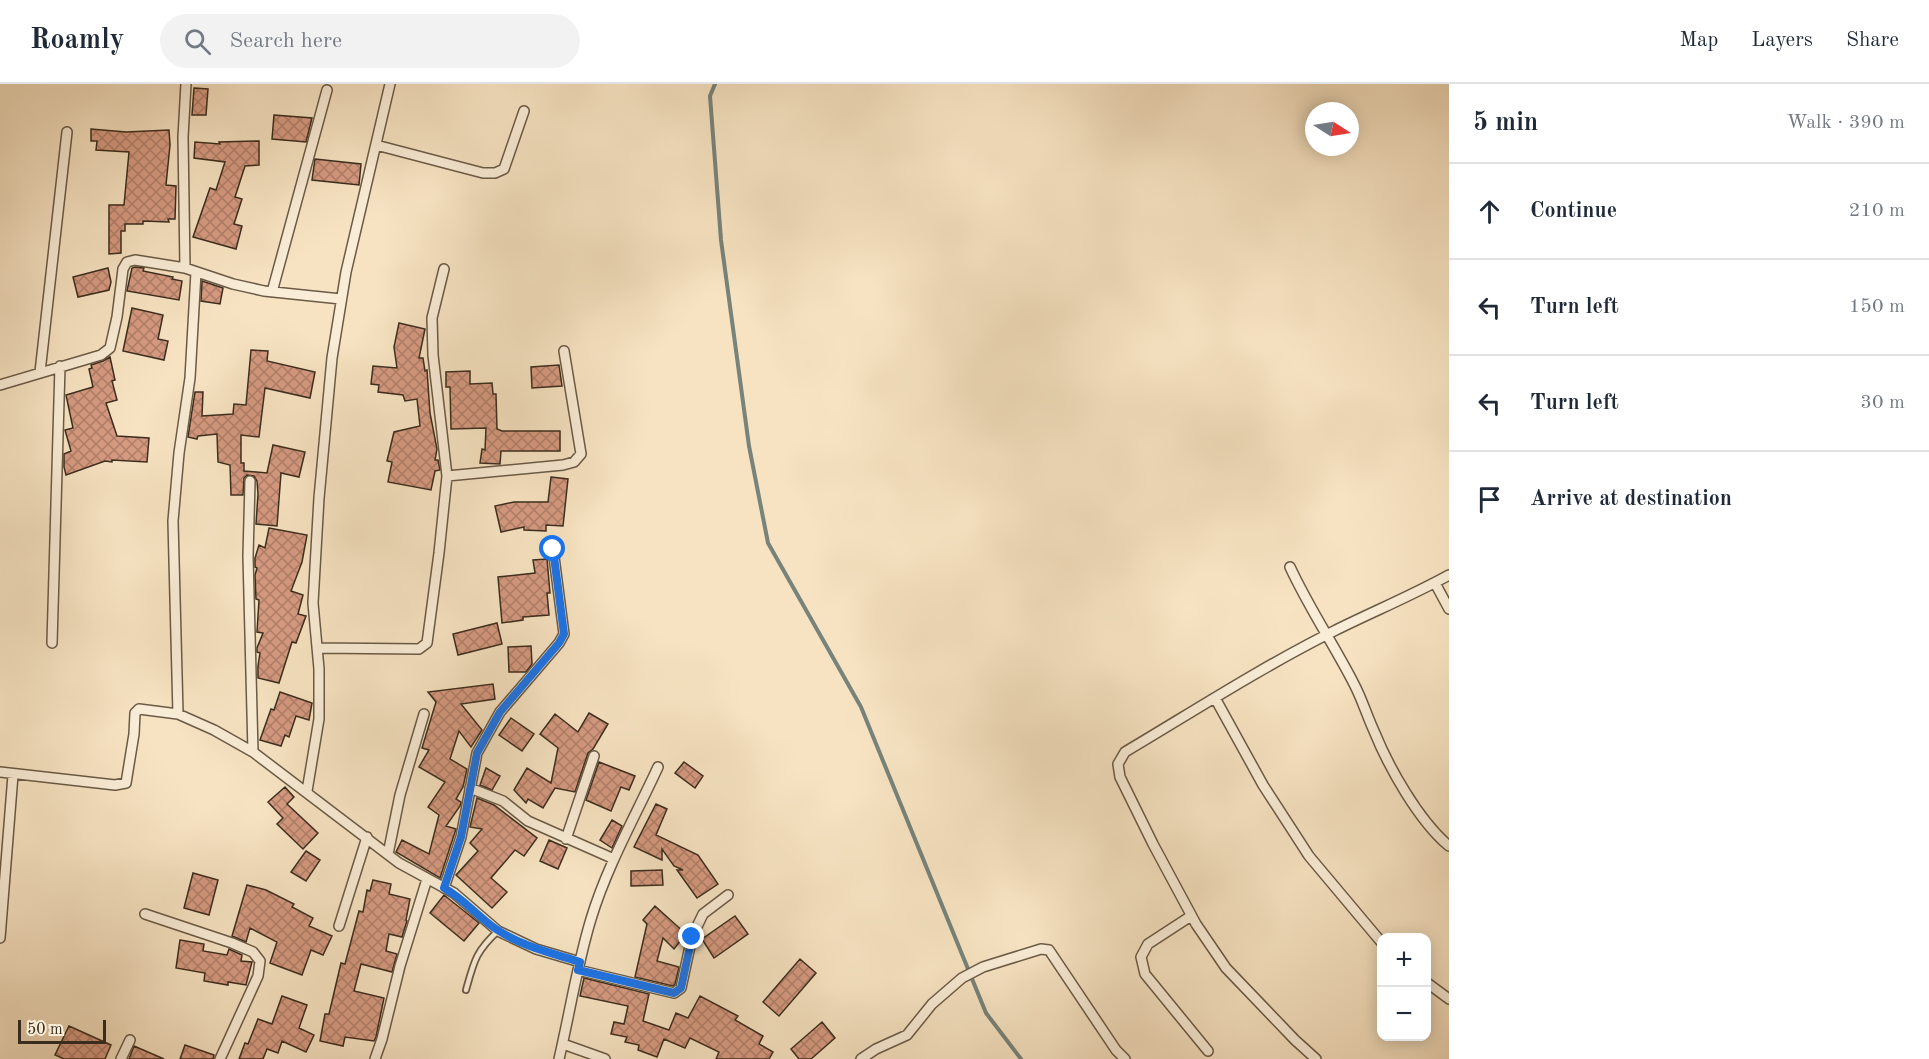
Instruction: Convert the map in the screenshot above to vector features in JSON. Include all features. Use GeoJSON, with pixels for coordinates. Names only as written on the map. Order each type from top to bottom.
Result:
{"type":"FeatureCollection","features":[{"type":"Feature","properties":{"kind":"street"},"geometry":{"type":"LineString","coordinates":[[185,268],[183,137],[186,84]]}},
{"type":"Feature","properties":{"kind":"street"},"geometry":{"type":"LineString","coordinates":[[307,791],[319,719],[313,603],[319,498],[332,358],[346,272],[390,84]]}},
{"type":"Feature","properties":{"kind":"street"},"geometry":{"type":"LineString","coordinates":[[272,292],[327,90]]}},
{"type":"Feature","properties":{"kind":"street"},"geometry":{"type":"LineString","coordinates":[[376,146],[483,173],[495,173],[504,169],[524,111]]}},
{"type":"Feature","properties":{"kind":"street"},"geometry":{"type":"LineString","coordinates":[[40,372],[67,132]]}},
{"type":"Feature","properties":{"kind":"street"},"geometry":{"type":"LineString","coordinates":[[0,385],[101,355],[110,348],[117,317],[123,269],[128,262],[135,260],[185,268],[233,284],[272,292],[341,299]]}},
{"type":"Feature","properties":{"kind":"street"},"geometry":{"type":"LineString","coordinates":[[317,648],[418,649],[427,642],[447,476],[432,345],[432,318],[444,269]]}},
{"type":"Feature","properties":{"kind":"street"},"geometry":{"type":"LineString","coordinates":[[178,714],[173,521],[179,453],[190,378],[196,272]]}},
{"type":"Feature","properties":{"kind":"street"},"geometry":{"type":"LineString","coordinates":[[447,476],[574,462],[581,454],[564,351]]}},
{"type":"Feature","properties":{"kind":"street"},"geometry":{"type":"LineString","coordinates":[[52,644],[60,366]]}},
{"type":"Feature","properties":{"kind":"street"},"geometry":{"type":"LineString","coordinates":[[250,481],[248,556],[254,752]]}},
{"type":"Feature","properties":{"kind":"street"},"geometry":{"type":"LineString","coordinates":[[444,888],[461,837],[477,753],[500,712],[559,643],[564,634],[553,549]]}},
{"type":"Feature","properties":{"kind":"street"},"geometry":{"type":"LineString","coordinates":[[1290,567],[1306,602],[1328,635],[1356,687],[1374,733],[1399,782],[1439,838],[1449,846]]}},
{"type":"Feature","properties":{"kind":"street"},"geometry":{"type":"LineString","coordinates":[[1316,1059],[1226,968],[1191,915],[1124,786],[1118,764],[1125,753],[1215,698],[1328,635],[1449,575]]}},
{"type":"Feature","properties":{"kind":"street"},"geometry":{"type":"LineString","coordinates":[[1435,583],[1449,609]]}},
{"type":"Feature","properties":{"kind":"street"},"geometry":{"type":"LineString","coordinates":[[1215,698],[1263,785],[1309,856],[1377,937]]}},
{"type":"Feature","properties":{"kind":"street"},"geometry":{"type":"LineString","coordinates":[[0,772],[115,785],[126,783],[135,713],[139,709],[178,714],[254,752],[399,862],[454,893],[498,931],[579,966],[674,993],[681,988],[692,937],[703,914],[728,895]]}},
{"type":"Feature","properties":{"kind":"street"},"geometry":{"type":"LineString","coordinates":[[388,854],[400,795],[424,714]]}},
{"type":"Feature","properties":{"kind":"street"},"geometry":{"type":"LineString","coordinates":[[566,839],[594,756]]}},
{"type":"Feature","properties":{"kind":"street"},"geometry":{"type":"LineString","coordinates":[[559,1059],[592,918],[614,859],[658,766]]}},
{"type":"Feature","properties":{"kind":"street"},"geometry":{"type":"LineString","coordinates":[[0,938],[13,775]]}},
{"type":"Feature","properties":{"kind":"street"},"geometry":{"type":"LineString","coordinates":[[470,788],[502,801],[528,821],[614,859]]}},
{"type":"Feature","properties":{"kind":"street"},"geometry":{"type":"LineString","coordinates":[[339,926],[367,837]]}},
{"type":"Feature","properties":{"kind":"street"},"geometry":{"type":"LineString","coordinates":[[375,1059],[427,879]]}},
{"type":"Feature","properties":{"kind":"street"},"geometry":{"type":"LineString","coordinates":[[145,914],[232,943],[253,952],[260,961],[258,976],[220,1059]]}},
{"type":"Feature","properties":{"kind":"street"},"geometry":{"type":"LineString","coordinates":[[1191,915],[1148,944],[1141,957],[1145,974],[1208,1051]]}},
{"type":"Feature","properties":{"kind":"street"},"geometry":{"type":"LineString","coordinates":[[861,1059],[876,1049],[907,1035],[932,1004],[962,978],[983,967],[1041,950],[1049,950],[1116,1050],[1125,1059]]}},
{"type":"Feature","properties":{"kind":"street"},"geometry":{"type":"LineString","coordinates":[[1431,986],[1449,999]]}},
{"type":"Feature","properties":{"kind":"street"},"geometry":{"type":"LineString","coordinates":[[121,1059],[130,1041]]}},
{"type":"Feature","properties":{"kind":"street"},"geometry":{"type":"LineString","coordinates":[[563,1044],[605,1059]]}},
{"type":"Feature","properties":{"kind":"lane"},"geometry":{"type":"LineString","coordinates":[[466,990],[474,959],[484,944],[498,931]]}},
{"type":"Feature","properties":{"kind":"building"},"geometry":{"type":"Polygon","coordinates":[[[194,88],[208,89],[206,115],[192,115],[194,88]]]}},
{"type":"Feature","properties":{"kind":"building"},"geometry":{"type":"Polygon","coordinates":[[[274,115],[312,118],[306,142],[272,139],[274,115]]]}},
{"type":"Feature","properties":{"kind":"building"},"geometry":{"type":"Polygon","coordinates":[[[91,129],[126,132],[169,130],[170,145],[166,185],[176,186],[175,219],[168,219],[169,222],[143,221],[143,224],[125,224],[125,231],[121,231],[121,253],[109,254],[109,205],[124,205],[129,152],[96,150],[97,141],[91,141],[91,129]]]}},
{"type":"Feature","properties":{"kind":"building"},"geometry":{"type":"Polygon","coordinates":[[[259,141],[259,165],[245,166],[235,197],[242,199],[234,224],[242,226],[236,249],[193,237],[210,188],[216,190],[225,162],[194,158],[195,142],[220,144],[219,142],[259,141]]]}},
{"type":"Feature","properties":{"kind":"building"},"geometry":{"type":"Polygon","coordinates":[[[315,159],[361,164],[359,185],[312,180],[315,159]]]}},
{"type":"Feature","properties":{"kind":"building"},"geometry":{"type":"Polygon","coordinates":[[[108,268],[111,282],[109,290],[78,297],[73,277],[108,268]]]}},
{"type":"Feature","properties":{"kind":"building"},"geometry":{"type":"Polygon","coordinates":[[[132,268],[182,281],[179,300],[127,291],[132,268]]]}},
{"type":"Feature","properties":{"kind":"building"},"geometry":{"type":"Polygon","coordinates":[[[202,281],[223,288],[220,304],[201,301],[202,281]]]}},
{"type":"Feature","properties":{"kind":"building"},"geometry":{"type":"Polygon","coordinates":[[[132,308],[163,315],[158,339],[168,341],[164,360],[123,351],[132,308]]]}},
{"type":"Feature","properties":{"kind":"building"},"geometry":{"type":"Polygon","coordinates":[[[399,323],[425,329],[419,358],[423,358],[425,371],[427,370],[430,413],[437,449],[435,460],[438,460],[440,470],[435,471],[431,490],[388,482],[392,462],[387,461],[394,432],[420,426],[417,399],[405,401],[403,395],[378,392],[379,385],[371,384],[373,366],[397,368],[394,347],[399,323]]]}},
{"type":"Feature","properties":{"kind":"building"},"geometry":{"type":"Polygon","coordinates":[[[251,350],[268,351],[267,361],[315,372],[310,398],[265,388],[259,437],[241,435],[241,463],[244,463],[244,471],[267,473],[273,445],[305,452],[299,477],[281,473],[277,526],[256,524],[258,494],[257,481],[254,476],[247,475],[244,478],[243,495],[231,495],[230,465],[218,462],[217,434],[198,436],[197,439],[188,437],[195,392],[203,392],[202,416],[233,414],[234,404],[246,405],[251,350]]]}},
{"type":"Feature","properties":{"kind":"building"},"geometry":{"type":"Polygon","coordinates":[[[110,357],[115,380],[112,381],[117,400],[106,403],[117,436],[149,438],[147,462],[105,461],[66,475],[64,454],[71,451],[65,430],[73,428],[66,395],[93,387],[89,369],[92,368],[91,365],[110,357]]]}},
{"type":"Feature","properties":{"kind":"building"},"geometry":{"type":"Polygon","coordinates":[[[559,365],[562,386],[532,388],[531,367],[559,365]]]}},
{"type":"Feature","properties":{"kind":"building"},"geometry":{"type":"Polygon","coordinates":[[[470,371],[470,384],[492,383],[493,394],[496,394],[497,429],[502,431],[560,431],[560,451],[501,451],[500,464],[480,463],[482,449],[485,450],[486,428],[451,429],[450,387],[446,387],[446,372],[470,371]]]}},
{"type":"Feature","properties":{"kind":"building"},"geometry":{"type":"Polygon","coordinates":[[[551,477],[568,479],[563,526],[546,525],[546,531],[524,530],[524,527],[501,532],[495,506],[514,502],[548,502],[551,477]]]}},
{"type":"Feature","properties":{"kind":"building"},"geometry":{"type":"Polygon","coordinates":[[[269,528],[307,535],[302,562],[291,591],[303,595],[298,614],[306,616],[296,643],[292,642],[279,683],[258,678],[260,653],[257,652],[257,648],[263,633],[257,632],[259,600],[256,599],[255,558],[259,545],[265,548],[269,528]]]}},
{"type":"Feature","properties":{"kind":"building"},"geometry":{"type":"Polygon","coordinates":[[[547,559],[549,615],[523,617],[523,620],[502,623],[498,577],[535,573],[533,560],[547,559]]]}},
{"type":"Feature","properties":{"kind":"building"},"geometry":{"type":"Polygon","coordinates":[[[497,623],[502,644],[458,655],[453,634],[497,623]]]}},
{"type":"Feature","properties":{"kind":"building"},"geometry":{"type":"Polygon","coordinates":[[[531,646],[532,664],[526,672],[509,672],[508,647],[531,646]]]}},
{"type":"Feature","properties":{"kind":"building"},"geometry":{"type":"Polygon","coordinates":[[[493,684],[495,699],[461,704],[482,730],[471,747],[459,731],[450,759],[467,769],[463,787],[456,799],[461,802],[460,806],[446,826],[456,829],[440,878],[396,852],[402,840],[429,854],[439,815],[428,807],[445,782],[419,767],[429,750],[422,748],[436,702],[428,692],[493,684]]]}},
{"type":"Feature","properties":{"kind":"building"},"geometry":{"type":"Polygon","coordinates":[[[280,692],[312,703],[309,720],[296,716],[289,737],[285,735],[281,746],[260,740],[280,692]]]}},
{"type":"Feature","properties":{"kind":"building"},"geometry":{"type":"Polygon","coordinates":[[[589,713],[608,724],[593,749],[588,753],[575,792],[555,788],[543,808],[528,799],[526,803],[514,790],[527,768],[551,783],[558,748],[540,734],[555,714],[578,732],[589,713]]]}},
{"type":"Feature","properties":{"kind":"building"},"geometry":{"type":"Polygon","coordinates":[[[511,718],[534,734],[522,751],[499,735],[511,718]]]}},
{"type":"Feature","properties":{"kind":"building"},"geometry":{"type":"Polygon","coordinates":[[[599,762],[635,776],[629,790],[621,787],[611,811],[586,800],[599,762]]]}},
{"type":"Feature","properties":{"kind":"building"},"geometry":{"type":"Polygon","coordinates":[[[684,762],[703,776],[695,788],[675,773],[684,762]]]}},
{"type":"Feature","properties":{"kind":"building"},"geometry":{"type":"Polygon","coordinates":[[[486,768],[500,776],[492,790],[480,785],[486,768]]]}},
{"type":"Feature","properties":{"kind":"building"},"geometry":{"type":"Polygon","coordinates":[[[285,787],[294,797],[287,804],[318,833],[303,849],[277,824],[283,818],[268,802],[285,787]]]}},
{"type":"Feature","properties":{"kind":"building"},"geometry":{"type":"Polygon","coordinates":[[[477,798],[494,805],[537,838],[524,856],[515,850],[491,878],[507,892],[492,908],[456,875],[478,851],[470,843],[482,829],[470,827],[477,798]]]}},
{"type":"Feature","properties":{"kind":"building"},"geometry":{"type":"Polygon","coordinates":[[[656,804],[667,809],[656,835],[698,855],[718,884],[697,898],[677,870],[683,870],[674,866],[662,849],[662,860],[634,847],[656,804]]]}},
{"type":"Feature","properties":{"kind":"building"},"geometry":{"type":"Polygon","coordinates":[[[612,820],[622,826],[612,848],[600,840],[612,820]]]}},
{"type":"Feature","properties":{"kind":"building"},"geometry":{"type":"Polygon","coordinates":[[[549,840],[567,848],[558,869],[540,861],[549,840]]]}},
{"type":"Feature","properties":{"kind":"building"},"geometry":{"type":"Polygon","coordinates":[[[306,851],[320,860],[306,881],[291,872],[306,851]]]}},
{"type":"Feature","properties":{"kind":"building"},"geometry":{"type":"Polygon","coordinates":[[[662,870],[663,885],[631,886],[631,871],[662,870]]]}},
{"type":"Feature","properties":{"kind":"building"},"geometry":{"type":"Polygon","coordinates":[[[193,873],[218,880],[209,915],[184,908],[193,873]]]}},
{"type":"Feature","properties":{"kind":"building"},"geometry":{"type":"Polygon","coordinates":[[[373,880],[391,884],[389,894],[410,899],[402,937],[389,934],[386,951],[397,954],[392,972],[361,964],[354,991],[384,998],[376,1037],[374,1041],[345,1037],[343,1046],[320,1041],[325,1014],[329,1014],[341,963],[345,964],[359,911],[363,912],[367,890],[370,891],[373,880]]]}},
{"type":"Feature","properties":{"kind":"building"},"geometry":{"type":"Polygon","coordinates":[[[247,885],[266,890],[294,904],[292,907],[313,918],[309,926],[332,936],[323,955],[311,950],[302,975],[270,963],[277,942],[250,928],[246,942],[232,936],[247,885]]]}},
{"type":"Feature","properties":{"kind":"building"},"geometry":{"type":"Polygon","coordinates":[[[444,895],[479,923],[464,941],[430,913],[444,895]]]}},
{"type":"Feature","properties":{"kind":"building"},"geometry":{"type":"Polygon","coordinates":[[[655,906],[686,934],[674,949],[663,938],[657,961],[679,967],[673,986],[635,977],[647,924],[643,920],[655,906]]]}},
{"type":"Feature","properties":{"kind":"building"},"geometry":{"type":"Polygon","coordinates":[[[735,916],[748,934],[714,958],[702,939],[735,916]]]}},
{"type":"Feature","properties":{"kind":"building"},"geometry":{"type":"Polygon","coordinates":[[[180,940],[204,944],[203,951],[227,955],[229,949],[242,955],[241,961],[252,962],[246,985],[204,981],[205,973],[176,968],[180,940]]]}},
{"type":"Feature","properties":{"kind":"building"},"geometry":{"type":"Polygon","coordinates":[[[800,959],[816,973],[779,1016],[763,1002],[800,959]]]}},
{"type":"Feature","properties":{"kind":"building"},"geometry":{"type":"Polygon","coordinates":[[[584,978],[649,994],[643,1021],[669,1030],[676,1013],[688,1018],[700,996],[738,1016],[735,1020],[763,1036],[759,1044],[773,1052],[769,1059],[716,1059],[719,1052],[690,1038],[685,1048],[664,1039],[657,1057],[638,1050],[639,1045],[625,1042],[627,1037],[611,1034],[614,1022],[624,1024],[628,1006],[580,996],[584,978]]]}},
{"type":"Feature","properties":{"kind":"building"},"geometry":{"type":"Polygon","coordinates":[[[282,996],[307,1005],[299,1028],[314,1035],[306,1052],[282,1041],[278,1053],[267,1049],[263,1059],[239,1059],[258,1019],[272,1024],[282,996]]]}},
{"type":"Feature","properties":{"kind":"building"},"geometry":{"type":"Polygon","coordinates":[[[822,1022],[835,1038],[811,1059],[799,1059],[791,1049],[822,1022]]]}},
{"type":"Feature","properties":{"kind":"building"},"geometry":{"type":"Polygon","coordinates":[[[69,1026],[111,1045],[105,1059],[64,1059],[55,1055],[69,1026]]]}},
{"type":"Feature","properties":{"kind":"building"},"geometry":{"type":"Polygon","coordinates":[[[185,1045],[214,1055],[213,1059],[180,1059],[185,1045]]]}},
{"type":"Feature","properties":{"kind":"building"},"geometry":{"type":"Polygon","coordinates":[[[134,1046],[164,1059],[129,1059],[134,1046]]]}},
{"type":"Feature","properties":{"kind":"waterway"},"geometry":{"type":"LineString","coordinates":[[715,84],[710,96],[721,240],[749,446],[768,543],[861,707],[986,1013],[1021,1059]]}},
{"type":"Feature","properties":{"kind":"route"},"geometry":{"type":"LineString","coordinates":[[553,549],[564,634],[559,643],[500,712],[477,753],[461,837],[444,888],[454,893],[498,931],[536,949],[580,962],[578,970],[674,993],[681,988],[692,937]]}}]}
